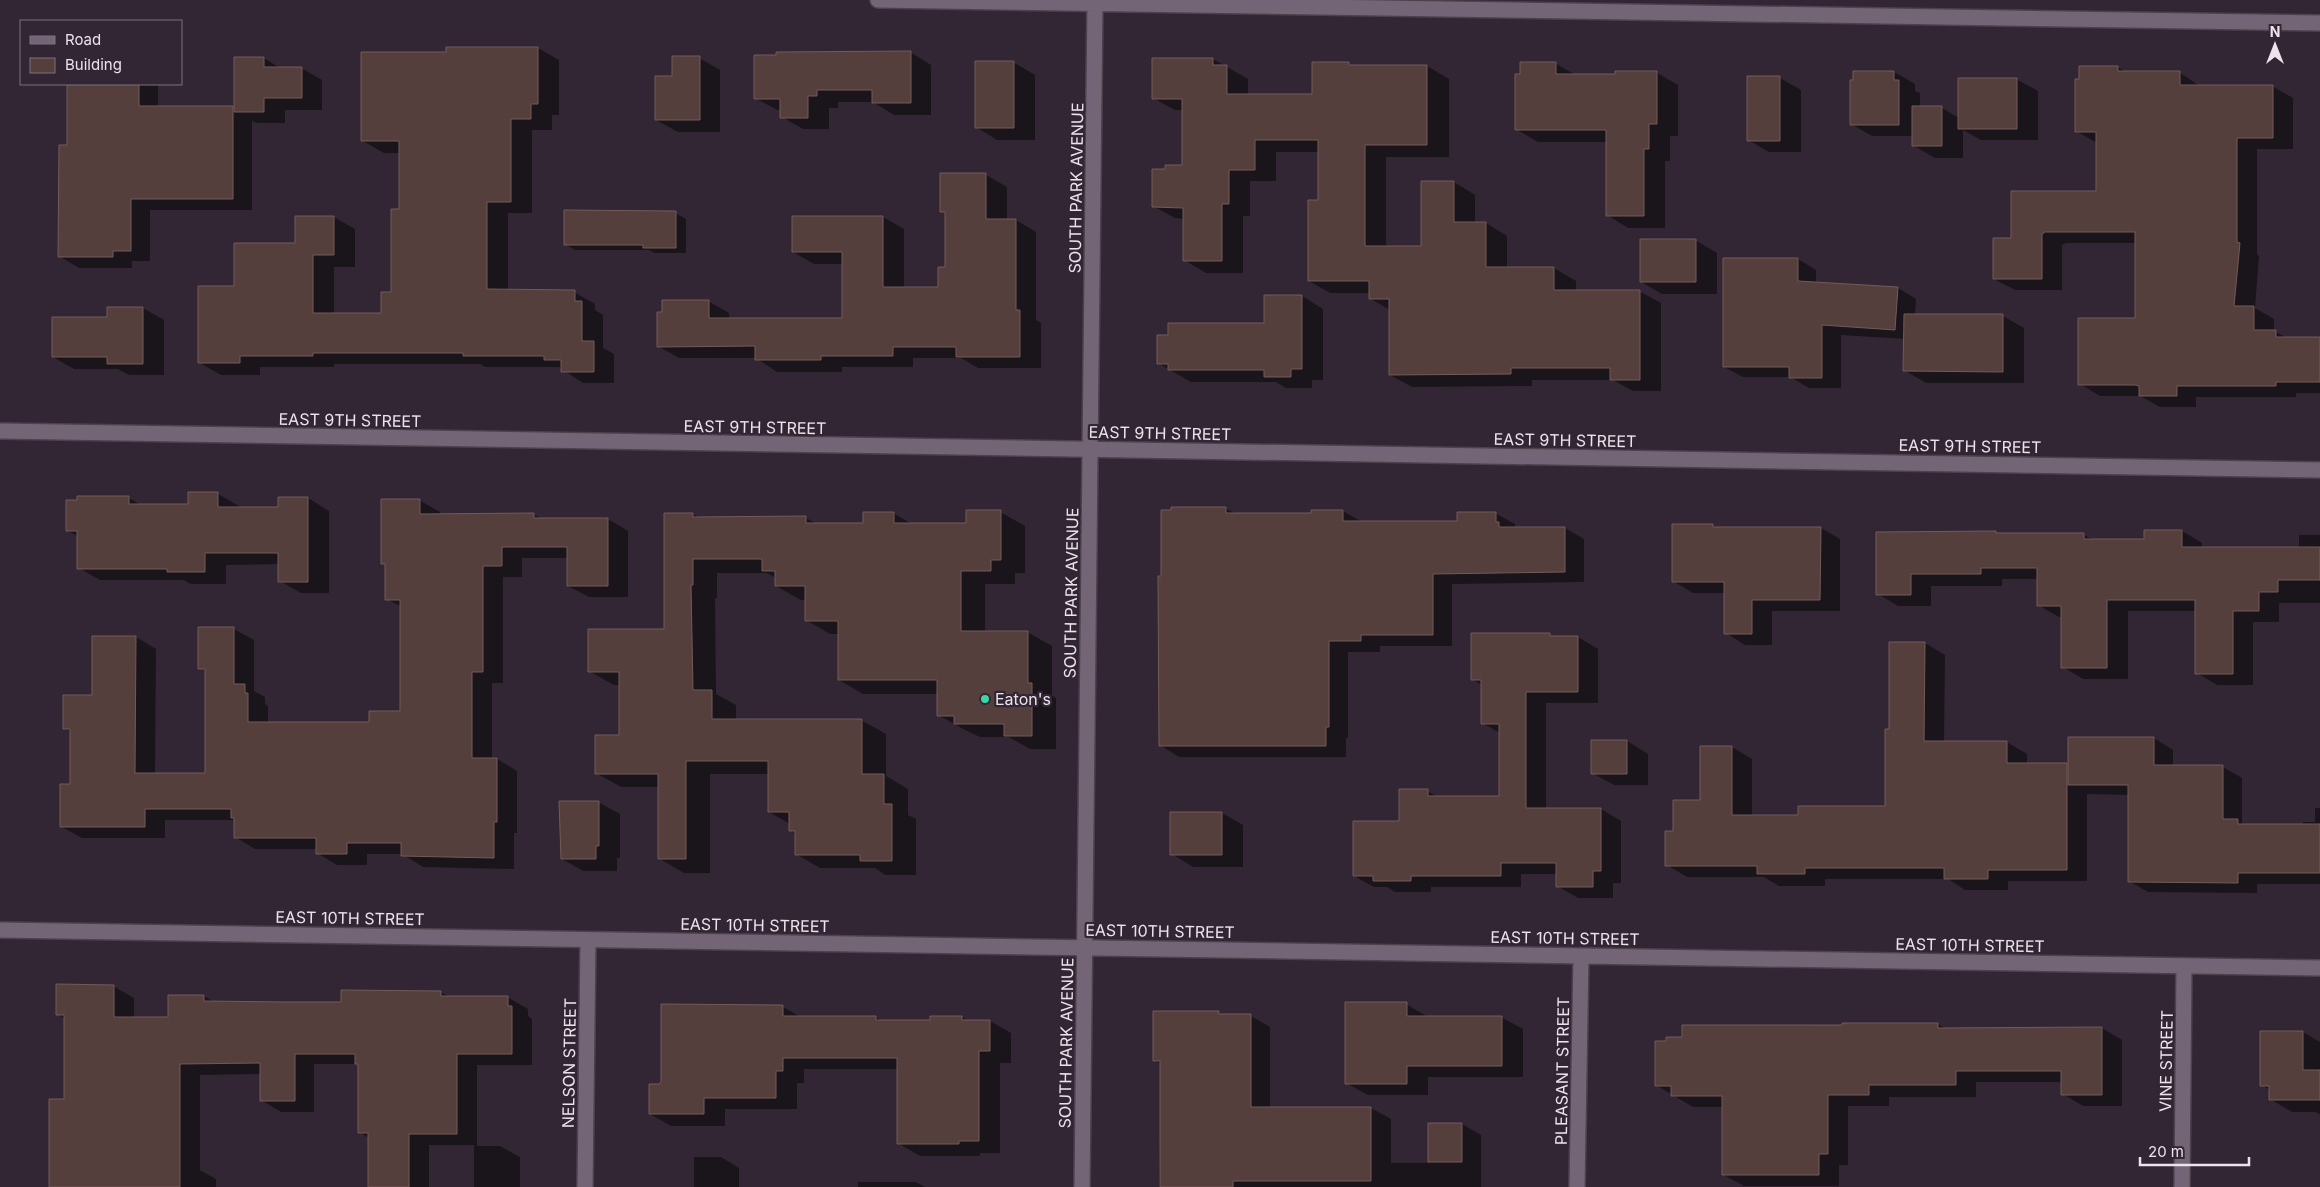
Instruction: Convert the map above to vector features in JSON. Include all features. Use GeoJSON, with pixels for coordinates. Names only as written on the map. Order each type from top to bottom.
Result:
{"type":"FeatureCollection","features":[{"type":"Feature","properties":{"kind":"street"},"geometry":{"type":"LineString","coordinates":[[878,0],[2320,23]]}},
{"type":"Feature","properties":{"kind":"street","name":"SOUTH PARK AVENUE"},"geometry":{"type":"LineString","coordinates":[[1082,1187],[1095,2]]}},
{"type":"Feature","properties":{"kind":"street","name":"EAST 9TH STREET"},"geometry":{"type":"LineString","coordinates":[[0,432],[2320,470]]}},
{"type":"Feature","properties":{"kind":"street","name":"EAST 10TH STREET"},"geometry":{"type":"LineString","coordinates":[[0,930],[2320,968]]}},
{"type":"Feature","properties":{"kind":"street","name":"NELSON STREET"},"geometry":{"type":"LineString","coordinates":[[585,1187],[588,940]]}},
{"type":"Feature","properties":{"kind":"street","name":"PLEASANT STREET"},"geometry":{"type":"LineString","coordinates":[[1577,1187],[1581,956]]}},
{"type":"Feature","properties":{"kind":"street","name":"VINE STREET"},"geometry":{"type":"LineString","coordinates":[[2182,1187],[2184,966]]}},
{"type":"Feature","properties":{"kind":"building"},"geometry":{"type":"Polygon","coordinates":[[[446,47],[538,47],[538,104],[531,104],[531,119],[511,119],[511,202],[487,202],[487,289],[575,290],[575,301],[582,301],[582,341],[594,341],[594,372],[561,372],[561,360],[544,360],[544,356],[463,356],[463,353],[313,353],[313,356],[240,356],[240,363],[198,363],[198,286],[234,286],[234,243],[295,243],[295,216],[334,216],[334,255],[313,255],[313,313],[381,313],[381,292],[391,292],[391,209],[399,209],[399,141],[361,141],[361,52],[446,52],[446,47]]]}},
{"type":"Feature","properties":{"kind":"building"},"geometry":{"type":"Polygon","coordinates":[[[911,51],[911,103],[872,103],[872,90],[817,90],[817,96],[808,96],[808,118],[780,118],[780,99],[754,99],[754,55],[776,55],[776,52],[911,51]]]}},
{"type":"Feature","properties":{"kind":"building"},"geometry":{"type":"Polygon","coordinates":[[[672,56],[700,56],[700,120],[655,120],[655,76],[672,76],[672,56]]]}},
{"type":"Feature","properties":{"kind":"building"},"geometry":{"type":"Polygon","coordinates":[[[234,57],[264,57],[264,67],[302,67],[302,98],[264,98],[264,112],[234,112],[234,57]]]}},
{"type":"Feature","properties":{"kind":"building"},"geometry":{"type":"Polygon","coordinates":[[[1152,58],[1213,58],[1213,65],[1227,65],[1227,94],[1312,94],[1312,62],[1349,62],[1349,65],[1427,65],[1427,145],[1365,145],[1365,246],[1421,246],[1421,181],[1454,181],[1454,222],[1486,222],[1486,267],[1554,267],[1554,290],[1640,290],[1640,380],[1610,380],[1610,368],[1511,368],[1511,374],[1389,375],[1389,299],[1369,299],[1369,281],[1308,281],[1308,200],[1318,200],[1318,140],[1255,140],[1255,170],[1229,170],[1229,204],[1222,204],[1222,261],[1183,261],[1183,208],[1152,207],[1152,169],[1165,169],[1165,165],[1182,165],[1182,99],[1152,99],[1152,58]]]}},
{"type":"Feature","properties":{"kind":"building"},"geometry":{"type":"Polygon","coordinates":[[[975,61],[1014,61],[1014,128],[975,128],[975,61]]]}},
{"type":"Feature","properties":{"kind":"building"},"geometry":{"type":"Polygon","coordinates":[[[1520,62],[1556,62],[1556,74],[1615,74],[1615,71],[1657,71],[1657,124],[1649,124],[1649,149],[1644,149],[1644,216],[1606,216],[1606,130],[1515,130],[1515,74],[1520,74],[1520,62]]]}},
{"type":"Feature","properties":{"kind":"building"},"geometry":{"type":"Polygon","coordinates":[[[2079,66],[2118,66],[2118,71],[2180,71],[2180,85],[2273,85],[2273,138],[2237,138],[2237,242],[2240,243],[2234,306],[2254,306],[2254,330],[2276,330],[2276,337],[2320,337],[2320,382],[2276,382],[2276,386],[2177,386],[2177,396],[2139,396],[2139,386],[2135,385],[2078,385],[2078,318],[2135,318],[2135,232],[2045,232],[2042,234],[2042,279],[1993,279],[1993,238],[2011,238],[2011,191],[2096,191],[2096,132],[2075,132],[2075,79],[2079,79],[2079,66]]]}},
{"type":"Feature","properties":{"kind":"building"},"geometry":{"type":"Polygon","coordinates":[[[1853,71],[1894,71],[1894,80],[1899,80],[1899,125],[1850,125],[1850,80],[1853,80],[1853,71]]]}},
{"type":"Feature","properties":{"kind":"building"},"geometry":{"type":"Polygon","coordinates":[[[1747,76],[1780,76],[1780,141],[1747,141],[1747,76]]]}},
{"type":"Feature","properties":{"kind":"building"},"geometry":{"type":"Polygon","coordinates":[[[1958,78],[2017,78],[2017,129],[1958,129],[1958,78]]]}},
{"type":"Feature","properties":{"kind":"building"},"geometry":{"type":"Polygon","coordinates":[[[67,85],[139,85],[139,106],[233,106],[233,199],[131,199],[131,251],[113,251],[113,257],[58,257],[59,145],[67,145],[67,85]]]}},
{"type":"Feature","properties":{"kind":"building"},"geometry":{"type":"Polygon","coordinates":[[[1912,106],[1942,106],[1942,146],[1912,146],[1912,106]]]}},
{"type":"Feature","properties":{"kind":"building"},"geometry":{"type":"Polygon","coordinates":[[[940,173],[986,173],[986,219],[1016,219],[1016,310],[1020,310],[1020,357],[956,357],[956,347],[893,347],[893,356],[821,356],[821,360],[755,360],[755,346],[657,347],[657,312],[662,312],[662,300],[709,300],[709,318],[842,318],[842,252],[792,252],[792,216],[883,216],[883,287],[938,287],[938,267],[945,267],[945,212],[940,212],[940,173]]]}},
{"type":"Feature","properties":{"kind":"building"},"geometry":{"type":"Polygon","coordinates":[[[564,210],[676,211],[676,248],[643,248],[643,245],[564,245],[564,210]]]}},
{"type":"Feature","properties":{"kind":"building"},"geometry":{"type":"Polygon","coordinates":[[[1640,239],[1696,239],[1696,282],[1640,282],[1640,239]]]}},
{"type":"Feature","properties":{"kind":"building"},"geometry":{"type":"Polygon","coordinates":[[[1723,258],[1798,258],[1798,281],[1898,287],[1895,330],[1822,325],[1822,378],[1789,378],[1789,367],[1723,367],[1723,258]]]}},
{"type":"Feature","properties":{"kind":"building"},"geometry":{"type":"Polygon","coordinates":[[[1264,295],[1302,295],[1302,369],[1291,369],[1291,377],[1264,377],[1264,370],[1168,370],[1168,364],[1157,364],[1157,335],[1168,335],[1168,323],[1264,323],[1264,295]]]}},
{"type":"Feature","properties":{"kind":"building"},"geometry":{"type":"Polygon","coordinates":[[[107,307],[143,307],[143,364],[107,364],[107,357],[52,357],[52,317],[107,317],[107,307]]]}},
{"type":"Feature","properties":{"kind":"building"},"geometry":{"type":"Polygon","coordinates":[[[1904,314],[2003,314],[2003,372],[1903,371],[1904,314]]]}},
{"type":"Feature","properties":{"kind":"building"},"geometry":{"type":"Polygon","coordinates":[[[188,492],[218,492],[218,507],[278,507],[278,497],[308,497],[308,582],[278,582],[278,553],[205,553],[205,572],[167,572],[167,569],[77,569],[77,531],[66,531],[66,500],[77,500],[77,496],[129,496],[129,504],[188,504],[188,492]]]}},
{"type":"Feature","properties":{"kind":"building"},"geometry":{"type":"Polygon","coordinates":[[[381,499],[420,499],[420,514],[534,513],[534,518],[608,518],[608,586],[567,586],[567,547],[502,547],[502,566],[483,566],[483,672],[472,672],[472,758],[497,758],[497,822],[494,822],[494,858],[401,856],[401,843],[347,843],[347,854],[316,854],[316,838],[234,838],[234,818],[231,818],[231,809],[145,809],[145,827],[60,827],[60,784],[70,784],[70,729],[63,729],[63,695],[92,695],[92,636],[136,636],[135,773],[205,773],[205,669],[198,669],[198,627],[234,627],[234,684],[245,684],[245,693],[248,693],[248,722],[369,722],[369,711],[400,711],[400,600],[385,600],[385,564],[381,564],[381,499]]]}},
{"type":"Feature","properties":{"kind":"building"},"geometry":{"type":"Polygon","coordinates":[[[1171,507],[1226,507],[1226,513],[1311,513],[1311,510],[1343,510],[1343,521],[1457,521],[1457,512],[1496,512],[1496,522],[1499,522],[1499,527],[1565,527],[1565,572],[1433,574],[1433,635],[1361,635],[1361,641],[1329,641],[1329,727],[1326,727],[1326,746],[1159,746],[1158,576],[1161,576],[1161,510],[1171,510],[1171,507]]]}},
{"type":"Feature","properties":{"kind":"building"},"geometry":{"type":"Polygon","coordinates":[[[966,510],[1001,510],[1001,560],[991,560],[991,571],[961,571],[961,631],[1028,631],[1028,683],[1032,683],[1032,736],[1004,736],[1004,724],[954,724],[954,716],[937,716],[937,680],[838,680],[838,621],[805,621],[805,586],[775,586],[775,571],[762,571],[762,559],[693,559],[693,585],[691,585],[693,690],[712,690],[712,719],[862,719],[862,774],[884,774],[884,804],[892,804],[892,861],[860,861],[860,855],[795,855],[795,831],[789,831],[789,812],[768,812],[768,761],[686,761],[686,859],[658,859],[658,774],[595,774],[595,735],[619,735],[619,672],[588,672],[588,629],[664,629],[664,513],[693,513],[693,517],[806,516],[806,523],[863,523],[863,512],[894,512],[894,523],[966,523],[966,510]]]}},
{"type":"Feature","properties":{"kind":"building"},"geometry":{"type":"Polygon","coordinates":[[[1672,524],[1713,524],[1713,527],[1821,527],[1820,600],[1752,600],[1752,634],[1724,634],[1724,582],[1672,582],[1672,524]]]}},
{"type":"Feature","properties":{"kind":"building"},"geometry":{"type":"Polygon","coordinates":[[[2144,530],[2182,530],[2182,547],[2320,547],[2320,580],[2278,580],[2278,592],[2259,592],[2259,611],[2233,611],[2233,674],[2195,674],[2195,600],[2107,600],[2107,668],[2061,668],[2061,606],[2037,606],[2037,568],[1981,568],[1981,574],[1911,574],[1911,595],[1876,595],[1876,532],[1996,531],[1996,533],[2084,533],[2084,539],[2144,539],[2144,530]]]}},
{"type":"Feature","properties":{"kind":"building"},"geometry":{"type":"Polygon","coordinates":[[[1471,633],[1550,633],[1550,636],[1578,636],[1578,692],[1526,692],[1526,808],[1601,808],[1601,871],[1593,871],[1593,887],[1556,887],[1556,863],[1501,863],[1501,876],[1411,876],[1411,881],[1373,881],[1373,876],[1353,876],[1353,821],[1399,821],[1399,789],[1428,789],[1428,796],[1499,796],[1499,724],[1481,724],[1481,680],[1471,680],[1471,633]]]}},
{"type":"Feature","properties":{"kind":"building"},"geometry":{"type":"Polygon","coordinates":[[[1889,642],[1925,642],[1924,741],[2007,741],[2007,763],[2067,763],[2067,870],[1988,870],[1988,879],[1944,879],[1944,868],[1805,868],[1805,874],[1757,874],[1757,866],[1665,866],[1665,831],[1673,831],[1673,800],[1700,800],[1700,746],[1732,746],[1732,815],[1798,815],[1798,806],[1885,806],[1885,729],[1889,729],[1889,642]]]}},
{"type":"Feature","properties":{"kind":"building"},"geometry":{"type":"Polygon","coordinates":[[[2068,737],[2154,737],[2154,765],[2223,765],[2223,819],[2238,819],[2238,824],[2320,824],[2320,873],[2238,873],[2238,883],[2128,882],[2128,785],[2068,785],[2068,737]]]}},
{"type":"Feature","properties":{"kind":"building"},"geometry":{"type":"Polygon","coordinates":[[[1591,740],[1627,740],[1627,774],[1591,774],[1591,740]]]}},
{"type":"Feature","properties":{"kind":"building"},"geometry":{"type":"Polygon","coordinates":[[[559,801],[599,801],[599,846],[596,846],[596,859],[561,859],[559,801]]]}},
{"type":"Feature","properties":{"kind":"building"},"geometry":{"type":"Polygon","coordinates":[[[1170,812],[1222,812],[1222,855],[1170,855],[1170,812]]]}},
{"type":"Feature","properties":{"kind":"building"},"geometry":{"type":"Polygon","coordinates":[[[56,984],[114,985],[114,1017],[168,1017],[168,995],[204,995],[204,1001],[285,1002],[341,1002],[341,990],[441,991],[441,996],[508,996],[508,1006],[512,1006],[512,1054],[457,1054],[457,1134],[409,1134],[409,1187],[368,1187],[368,1133],[358,1133],[358,1064],[355,1064],[355,1054],[295,1054],[295,1101],[260,1101],[260,1063],[180,1064],[180,1187],[49,1187],[49,1099],[64,1099],[64,1015],[56,1015],[56,984]]]}},
{"type":"Feature","properties":{"kind":"building"},"geometry":{"type":"Polygon","coordinates":[[[1345,1002],[1407,1002],[1407,1016],[1502,1016],[1502,1066],[1407,1066],[1407,1084],[1345,1084],[1345,1002]]]}},
{"type":"Feature","properties":{"kind":"building"},"geometry":{"type":"Polygon","coordinates":[[[661,1004],[783,1005],[783,1016],[876,1016],[876,1020],[930,1020],[930,1016],[962,1016],[962,1020],[990,1020],[990,1051],[979,1051],[979,1141],[959,1141],[959,1144],[897,1144],[897,1058],[783,1058],[783,1071],[776,1071],[776,1098],[704,1098],[704,1114],[649,1114],[649,1084],[659,1084],[661,1082],[661,1004]]]}},
{"type":"Feature","properties":{"kind":"building"},"geometry":{"type":"Polygon","coordinates":[[[1153,1011],[1219,1011],[1219,1014],[1251,1014],[1251,1107],[1371,1107],[1371,1181],[1233,1181],[1233,1187],[1160,1187],[1160,1061],[1153,1061],[1153,1011]]]}},
{"type":"Feature","properties":{"kind":"building"},"geometry":{"type":"Polygon","coordinates":[[[1842,1023],[1938,1023],[1938,1028],[2102,1027],[2102,1095],[2061,1095],[2061,1071],[1956,1071],[1956,1085],[1869,1085],[1869,1095],[1828,1095],[1828,1154],[1819,1154],[1819,1175],[1722,1175],[1722,1096],[1671,1096],[1671,1086],[1655,1086],[1655,1041],[1666,1041],[1666,1037],[1682,1037],[1682,1025],[1842,1025],[1842,1023]]]}},
{"type":"Feature","properties":{"kind":"building"},"geometry":{"type":"Polygon","coordinates":[[[2260,1031],[2303,1031],[2303,1070],[2320,1070],[2320,1100],[2269,1100],[2269,1086],[2260,1086],[2260,1031]]]}},
{"type":"Feature","properties":{"kind":"building"},"geometry":{"type":"Polygon","coordinates":[[[1428,1123],[1462,1123],[1462,1162],[1428,1162],[1428,1123]]]}},
{"type":"Feature","properties":{"kind":"place","name":"Eaton's"},"geometry":{"type":"Point","coordinates":[985,699]}}]}
